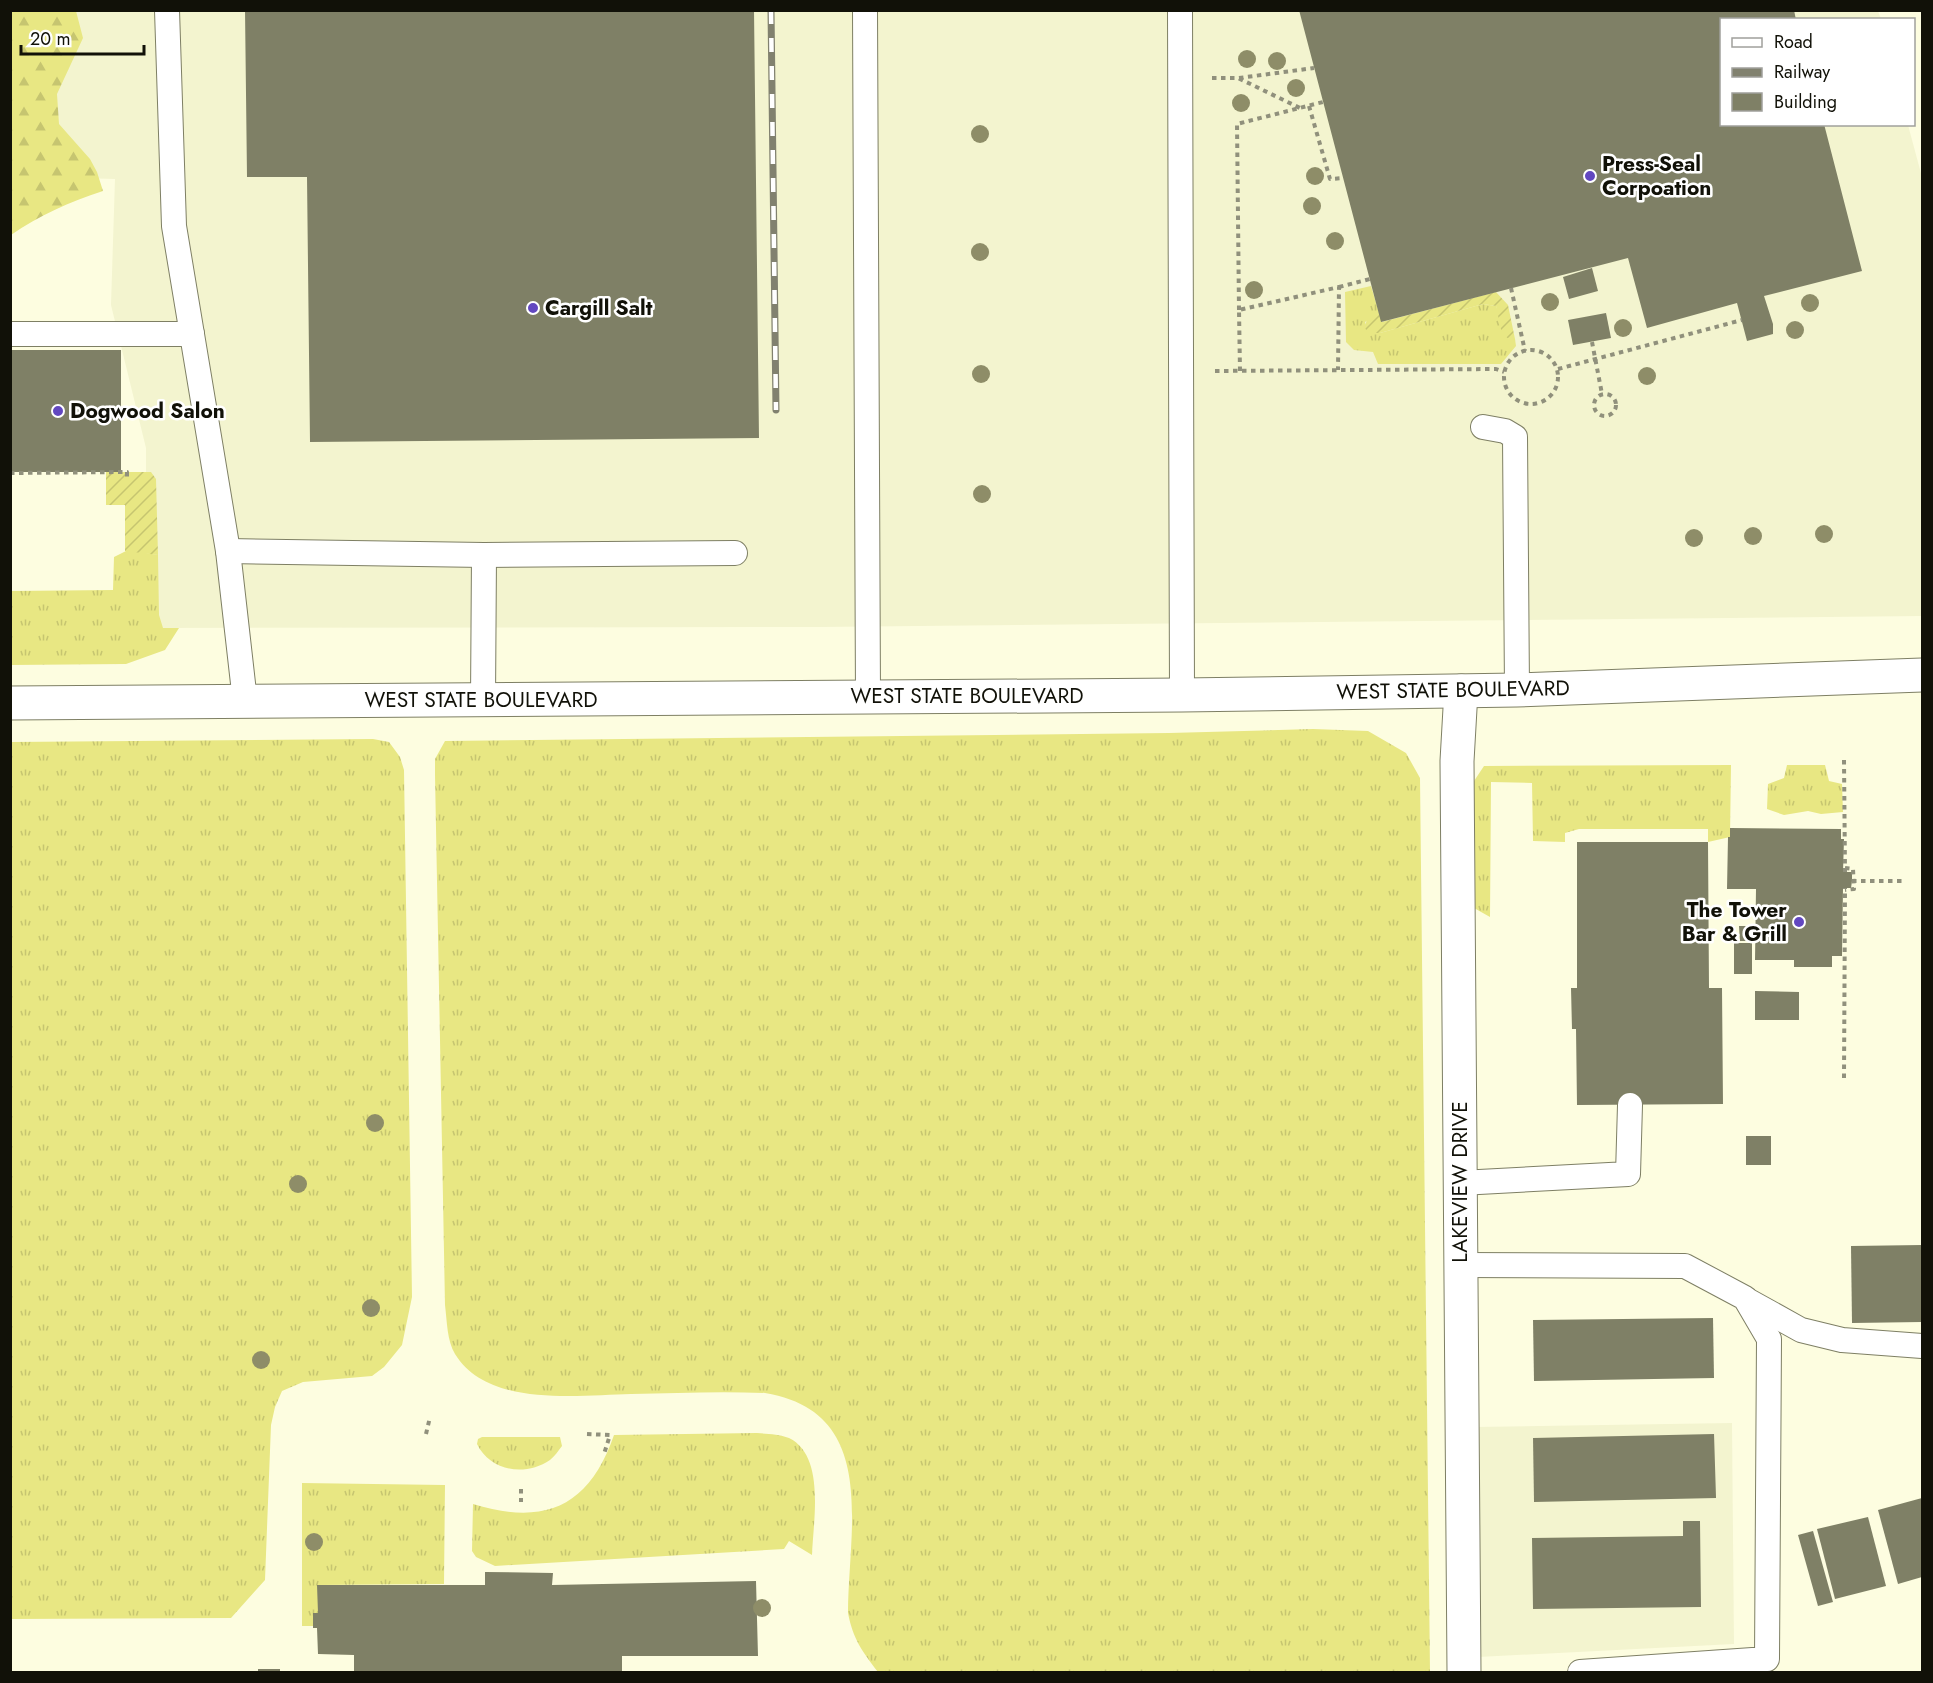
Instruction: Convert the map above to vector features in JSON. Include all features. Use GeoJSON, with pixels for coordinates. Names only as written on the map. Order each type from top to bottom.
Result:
{"type":"FeatureCollection","features":[{"type":"Feature","properties":{"kind":"main road","name":"WEST STATE BOULEVARD"},"geometry":{"type":"LineString","coordinates":[[10,703],[1461,691],[1923,675]]}},
{"type":"Feature","properties":{"kind":"main road","name":"LAKEVIEW DRIVE"},"geometry":{"type":"LineString","coordinates":[[1461,691],[1456,761],[1464,1672]]}},
{"type":"Feature","properties":{"kind":"lane"},"geometry":{"type":"LineString","coordinates":[[167,10],[174,225],[228,551],[245,701]]}},
{"type":"Feature","properties":{"kind":"lane"},"geometry":{"type":"LineString","coordinates":[[865,10],[868,696]]}},
{"type":"Feature","properties":{"kind":"lane"},"geometry":{"type":"LineString","coordinates":[[1180,10],[1182,695]]}},
{"type":"Feature","properties":{"kind":"lane"},"geometry":{"type":"LineString","coordinates":[[10,334],[192,334]]}},
{"type":"Feature","properties":{"kind":"lane"},"geometry":{"type":"LineString","coordinates":[[1483,427],[1506,431],[1515,437],[1517,690]]}},
{"type":"Feature","properties":{"kind":"lane"},"geometry":{"type":"LineString","coordinates":[[228,551],[484,555],[735,553]]}},
{"type":"Feature","properties":{"kind":"lane"},"geometry":{"type":"LineString","coordinates":[[483,700],[484,555]]}},
{"type":"Feature","properties":{"kind":"lane"},"geometry":{"type":"LineString","coordinates":[[1460,1183],[1628,1174],[1630,1105]]}},
{"type":"Feature","properties":{"kind":"lane"},"geometry":{"type":"LineString","coordinates":[[1461,1265],[1685,1266],[1802,1330],[1842,1340],[1923,1346]]}},
{"type":"Feature","properties":{"kind":"lane"},"geometry":{"type":"LineString","coordinates":[[1580,1672],[1767,1659],[1769,1339],[1745,1298]]}},
{"type":"Feature","properties":{"kind":"path"},"geometry":{"type":"LineString","coordinates":[[1210,78],[1238,78],[1314,68]]}},
{"type":"Feature","properties":{"kind":"path"},"geometry":{"type":"LineString","coordinates":[[1238,78],[1301,108]]}},
{"type":"Feature","properties":{"kind":"path"},"geometry":{"type":"LineString","coordinates":[[1240,371],[1237,124],[1323,102]]}},
{"type":"Feature","properties":{"kind":"path"},"geometry":{"type":"LineString","coordinates":[[1308,106],[1330,179],[1344,178]]}},
{"type":"Feature","properties":{"kind":"path"},"geometry":{"type":"LineString","coordinates":[[1239,310],[1370,279]]}},
{"type":"Feature","properties":{"kind":"path"},"geometry":{"type":"LineString","coordinates":[[1338,370],[1339,287]]}},
{"type":"Feature","properties":{"kind":"path"},"geometry":{"type":"LineString","coordinates":[[1511,288],[1525,351]]}},
{"type":"Feature","properties":{"kind":"path"},"geometry":{"type":"LineString","coordinates":[[1558,369],[1742,320]]}},
{"type":"Feature","properties":{"kind":"path"},"geometry":{"type":"LineString","coordinates":[[1592,342],[1602,394]]}},
{"type":"Feature","properties":{"kind":"path"},"geometry":{"type":"LineString","coordinates":[[1525,351],[1547,354],[1558,369],[1559,378],[1553,394],[1546,401],[1528,405],[1517,401],[1509,394],[1504,384],[1504,372],[1513,356],[1525,351]]}},
{"type":"Feature","properties":{"kind":"path"},"geometry":{"type":"LineString","coordinates":[[1210,371],[1496,369],[1504,372]]}},
{"type":"Feature","properties":{"kind":"path"},"geometry":{"type":"LineString","coordinates":[[1602,394],[1610,394],[1616,403],[1613,413],[1606,416],[1595,408],[1595,401],[1602,394]]}},
{"type":"Feature","properties":{"kind":"path"},"geometry":{"type":"LineString","coordinates":[[10,473],[127,472],[127,480]]}},
{"type":"Feature","properties":{"kind":"path"},"geometry":{"type":"LineString","coordinates":[[1844,760],[1845,870],[1854,870],[1854,889],[1845,889],[1844,1078]]}},
{"type":"Feature","properties":{"kind":"path"},"geometry":{"type":"LineString","coordinates":[[1853,880],[1903,881]]}},
{"type":"Feature","properties":{"kind":"path"},"geometry":{"type":"LineString","coordinates":[[426,1434],[430,1417]]}},
{"type":"Feature","properties":{"kind":"path"},"geometry":{"type":"LineString","coordinates":[[587,1434],[610,1435],[604,1454]]}},
{"type":"Feature","properties":{"kind":"path"},"geometry":{"type":"LineString","coordinates":[[521,1489],[521,1502]]}},
{"type":"Feature","properties":{"kind":"shaded area"},"geometry":{"type":"Polygon","coordinates":[[[11,11],[1878,11],[1881,18],[1720,18],[1720,126],[1908,126],[1922,177],[1922,616],[819,627],[146,628],[146,448],[111,305],[115,179],[11,176],[11,11]]]}},
{"type":"Feature","properties":{"kind":"shaded area"},"geometry":{"type":"Polygon","coordinates":[[[1732,1423],[1734,1644],[1478,1657],[1475,1427],[1732,1423]]]}},
{"type":"Feature","properties":{"kind":"green space"},"geometry":{"type":"Polygon","coordinates":[[[11,10],[76,11],[83,38],[57,94],[59,124],[90,159],[103,191],[55,210],[11,235],[11,10]]]}},
{"type":"Feature","properties":{"kind":"green space"},"geometry":{"type":"Polygon","coordinates":[[[1371,286],[1379,313],[1365,322],[1369,333],[1380,333],[1483,304],[1496,306],[1509,339],[1515,339],[1516,346],[1501,364],[1378,364],[1373,352],[1354,350],[1346,342],[1345,292],[1371,286]]]}},
{"type":"Feature","properties":{"kind":"green space"},"geometry":{"type":"Polygon","coordinates":[[[1496,292],[1508,305],[1515,339],[1509,339],[1502,334],[1496,306],[1483,304],[1380,333],[1368,333],[1365,328],[1367,318],[1379,313],[1382,322],[1496,292]]]}},
{"type":"Feature","properties":{"kind":"green space"},"geometry":{"type":"Polygon","coordinates":[[[106,472],[151,472],[156,479],[158,555],[125,551],[125,505],[106,505],[106,472]]]}},
{"type":"Feature","properties":{"kind":"green space"},"geometry":{"type":"Polygon","coordinates":[[[128,550],[158,555],[159,615],[163,628],[179,628],[165,650],[126,664],[11,665],[10,591],[113,590],[114,557],[128,550]]]}},
{"type":"Feature","properties":{"kind":"green space"},"geometry":{"type":"Polygon","coordinates":[[[1313,729],[1368,731],[1406,753],[1420,778],[1430,1672],[878,1672],[859,1644],[848,1613],[852,1511],[850,1479],[842,1449],[826,1424],[802,1404],[765,1393],[536,1395],[511,1391],[489,1383],[470,1371],[455,1354],[449,1337],[445,1305],[435,775],[435,759],[445,741],[1169,733],[1313,729]]]}},
{"type":"Feature","properties":{"kind":"green space"},"geometry":{"type":"Polygon","coordinates":[[[373,739],[389,742],[400,757],[404,770],[412,1297],[402,1345],[384,1367],[372,1376],[303,1382],[282,1391],[271,1425],[265,1580],[231,1618],[11,1619],[11,742],[373,739]]]}},
{"type":"Feature","properties":{"kind":"green space"},"geometry":{"type":"Polygon","coordinates":[[[1731,765],[1730,837],[1708,842],[1708,829],[1579,829],[1565,833],[1565,842],[1533,841],[1532,783],[1491,782],[1490,917],[1474,908],[1474,781],[1484,766],[1731,765]]]}},
{"type":"Feature","properties":{"kind":"green space"},"geometry":{"type":"Polygon","coordinates":[[[1787,765],[1825,765],[1829,781],[1842,784],[1843,812],[1821,814],[1808,811],[1784,815],[1767,809],[1768,784],[1784,778],[1787,765]]]}},
{"type":"Feature","properties":{"kind":"green space"},"geometry":{"type":"Polygon","coordinates":[[[757,1433],[789,1438],[801,1447],[808,1459],[815,1491],[812,1555],[789,1541],[784,1549],[495,1566],[476,1557],[472,1551],[473,1504],[522,1513],[543,1511],[561,1505],[577,1494],[592,1479],[604,1460],[614,1435],[757,1433]]]}},
{"type":"Feature","properties":{"kind":"green space"},"geometry":{"type":"Polygon","coordinates":[[[482,1437],[560,1437],[562,1446],[552,1458],[540,1465],[519,1470],[509,1469],[490,1460],[483,1453],[477,1444],[478,1439],[482,1437]]]}},
{"type":"Feature","properties":{"kind":"green space"},"geometry":{"type":"Polygon","coordinates":[[[302,1483],[445,1485],[444,1584],[318,1585],[318,1613],[313,1613],[313,1626],[302,1626],[302,1483]]]}},
{"type":"Feature","properties":{"kind":"building","name":"Cargill Salt"},"geometry":{"type":"Polygon","coordinates":[[[245,10],[754,10],[759,438],[310,442],[307,177],[247,177],[245,10]]]}},
{"type":"Feature","properties":{"kind":"building","name":"Press-Seal Corpoation"},"geometry":{"type":"Polygon","coordinates":[[[1299,10],[1794,10],[1796,18],[1720,18],[1720,126],[1825,126],[1862,271],[1764,296],[1773,324],[1773,334],[1747,341],[1737,303],[1647,328],[1628,258],[1381,322],[1299,10]]]}},
{"type":"Feature","properties":{"kind":"building"},"geometry":{"type":"Polygon","coordinates":[[[1592,268],[1598,291],[1569,299],[1563,277],[1592,268]]]}},
{"type":"Feature","properties":{"kind":"building"},"geometry":{"type":"Polygon","coordinates":[[[1606,313],[1611,338],[1573,345],[1568,320],[1606,313]]]}},
{"type":"Feature","properties":{"kind":"building"},"geometry":{"type":"Polygon","coordinates":[[[10,350],[121,350],[121,472],[10,472],[10,350]]]}},
{"type":"Feature","properties":{"kind":"building"},"geometry":{"type":"Polygon","coordinates":[[[1730,828],[1841,829],[1841,839],[1844,839],[1843,872],[1852,872],[1852,881],[1851,888],[1843,888],[1842,956],[1832,956],[1832,967],[1794,967],[1794,960],[1755,960],[1756,889],[1727,889],[1730,828]]]}},
{"type":"Feature","properties":{"kind":"building"},"geometry":{"type":"Polygon","coordinates":[[[1577,842],[1708,842],[1709,988],[1722,988],[1723,1104],[1577,1105],[1576,1029],[1572,1029],[1571,988],[1577,988],[1577,842]]]}},
{"type":"Feature","properties":{"kind":"building"},"geometry":{"type":"Polygon","coordinates":[[[1739,926],[1750,926],[1750,941],[1740,941],[1739,926]]]}},
{"type":"Feature","properties":{"kind":"building"},"geometry":{"type":"Polygon","coordinates":[[[1734,943],[1752,943],[1752,974],[1734,974],[1734,943]]]}},
{"type":"Feature","properties":{"kind":"building"},"geometry":{"type":"Polygon","coordinates":[[[1755,991],[1799,992],[1799,1020],[1755,1020],[1755,991]]]}},
{"type":"Feature","properties":{"kind":"building"},"geometry":{"type":"Polygon","coordinates":[[[1746,1136],[1771,1136],[1771,1165],[1746,1165],[1746,1136]]]}},
{"type":"Feature","properties":{"kind":"building"},"geometry":{"type":"Polygon","coordinates":[[[1922,1245],[1922,1322],[1852,1323],[1851,1246],[1922,1245]]]}},
{"type":"Feature","properties":{"kind":"building"},"geometry":{"type":"Polygon","coordinates":[[[1713,1318],[1714,1378],[1534,1381],[1533,1320],[1713,1318]]]}},
{"type":"Feature","properties":{"kind":"building"},"geometry":{"type":"Polygon","coordinates":[[[1714,1434],[1716,1498],[1534,1502],[1533,1438],[1714,1434]]]}},
{"type":"Feature","properties":{"kind":"building"},"geometry":{"type":"Polygon","coordinates":[[[1922,1498],[1922,1577],[1898,1584],[1878,1510],[1922,1498]]]}},
{"type":"Feature","properties":{"kind":"building"},"geometry":{"type":"Polygon","coordinates":[[[1868,1517],[1886,1586],[1835,1599],[1817,1529],[1868,1517]]]}},
{"type":"Feature","properties":{"kind":"building"},"geometry":{"type":"Polygon","coordinates":[[[1683,1521],[1700,1521],[1701,1607],[1533,1609],[1532,1538],[1683,1536],[1683,1521]]]}},
{"type":"Feature","properties":{"kind":"building"},"geometry":{"type":"Polygon","coordinates":[[[1813,1531],[1833,1602],[1818,1606],[1798,1535],[1813,1531]]]}},
{"type":"Feature","properties":{"kind":"building"},"geometry":{"type":"Polygon","coordinates":[[[485,1572],[553,1573],[552,1585],[756,1581],[758,1656],[622,1656],[622,1672],[354,1672],[354,1655],[318,1654],[317,1628],[313,1628],[313,1613],[318,1613],[317,1585],[485,1585],[485,1572]]]}},
{"type":"Feature","properties":{"kind":"building"},"geometry":{"type":"Polygon","coordinates":[[[258,1669],[280,1669],[280,1672],[258,1672],[258,1669]]]}},
{"type":"Feature","properties":{"kind":"railway"},"geometry":{"type":"LineString","coordinates":[[771,10],[776,410]]}},
{"type":"Feature","properties":{"kind":"place","name":"Press-Seal Corpoation"},"geometry":{"type":"Point","coordinates":[1590,176]}},
{"type":"Feature","properties":{"kind":"place","name":"Cargill Salt"},"geometry":{"type":"Point","coordinates":[533,308]}},
{"type":"Feature","properties":{"kind":"place","name":"Dogwood Salon"},"geometry":{"type":"Point","coordinates":[58,411]}},
{"type":"Feature","properties":{"kind":"place","name":"The Tower Bar & Grill"},"geometry":{"type":"Point","coordinates":[1799,922]}}]}
